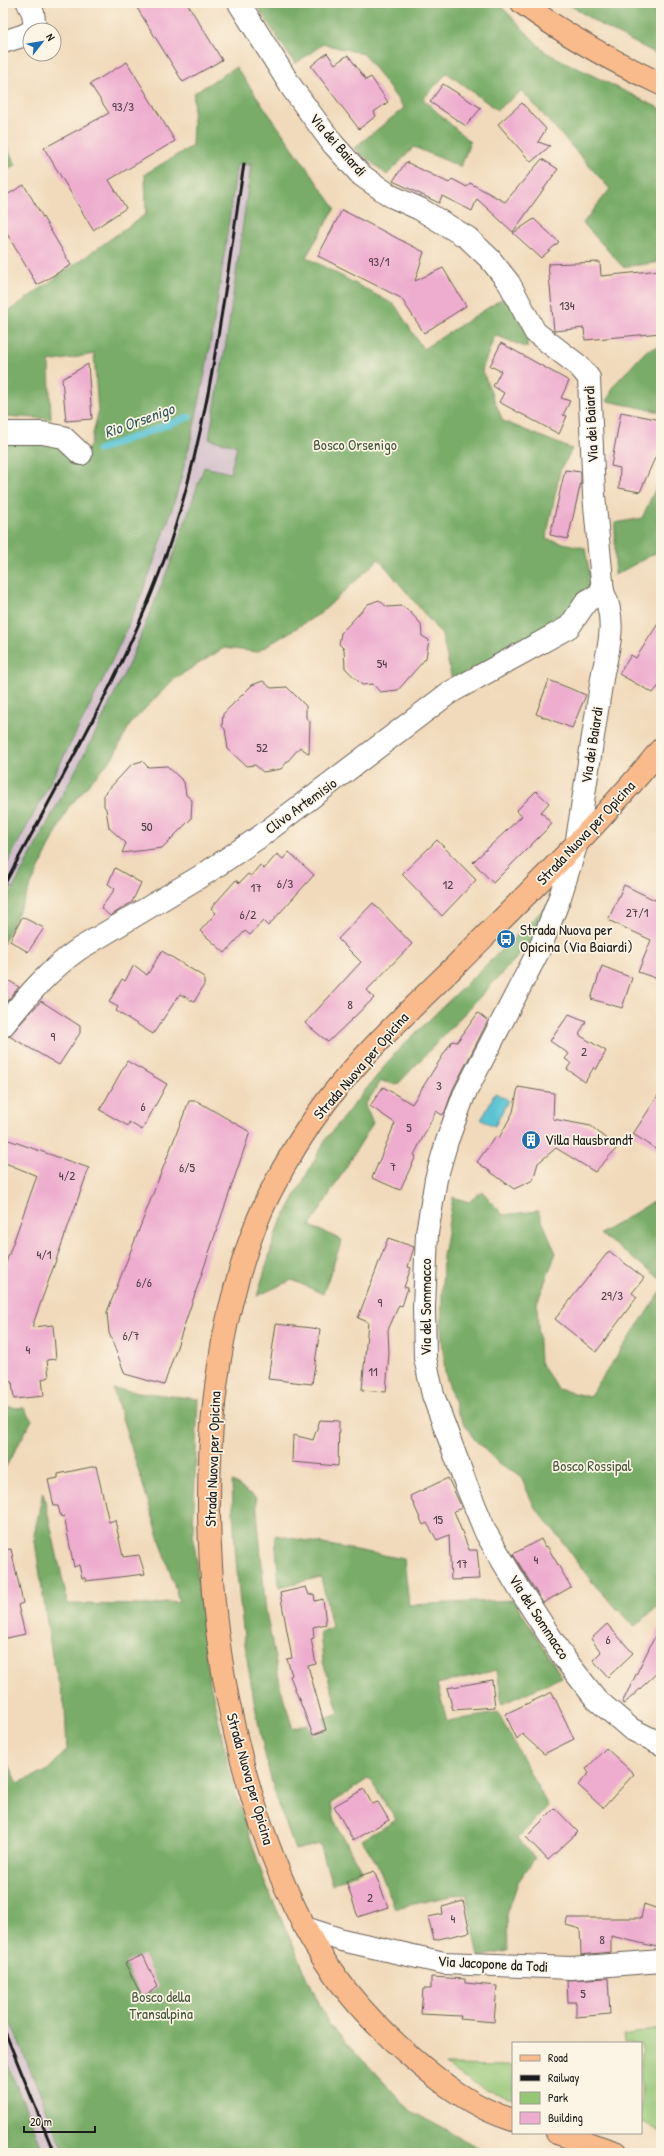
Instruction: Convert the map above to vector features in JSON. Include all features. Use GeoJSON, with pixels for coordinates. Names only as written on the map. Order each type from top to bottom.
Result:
{"type":"FeatureCollection","features":[{"type":"Feature","properties":{"kind":"main road"},"geometry":{"type":"LineString","coordinates":[[522,3],[555,28],[593,50],[661,84]]}},
{"type":"Feature","properties":{"kind":"main road","name":"Strada Nuova per Opicina"},"geometry":{"type":"LineString","coordinates":[[512,2120],[471,2102],[439,2080],[398,2045],[342,1985],[305,1928],[280,1876],[247,1780],[227,1695],[215,1607],[209,1518],[211,1438],[216,1378],[232,1298],[246,1250],[270,1192],[306,1130],[327,1100],[417,1004],[576,846],[630,787],[661,749]]}},
{"type":"Feature","properties":{"kind":"main road"},"geometry":{"type":"LineString","coordinates":[[560,2134],[617,2153]]}},
{"type":"Feature","properties":{"kind":"street"},"geometry":{"type":"LineString","coordinates":[[28,3],[33,13],[34,22]]}},
{"type":"Feature","properties":{"kind":"street","name":"Via dei Baiardi"},"geometry":{"type":"LineString","coordinates":[[239,3],[292,88],[333,144],[361,175],[391,196],[420,209],[468,238],[490,259],[509,283],[535,332],[579,366],[589,378],[594,495],[603,592],[608,603],[611,628],[610,649],[603,672],[576,846]]}},
{"type":"Feature","properties":{"kind":"street"},"geometry":{"type":"LineString","coordinates":[[3,42],[22,36]]}},
{"type":"Feature","properties":{"kind":"street"},"geometry":{"type":"LineString","coordinates":[[3,433],[42,433],[63,437],[81,454]]}},
{"type":"Feature","properties":{"kind":"street","name":"Clivo Artemisio"},"geometry":{"type":"LineString","coordinates":[[3,1026],[42,980],[62,961],[79,949],[206,873],[258,838],[449,693],[569,627],[587,602],[603,592]]}},
{"type":"Feature","properties":{"kind":"street","name":"Via del Sommacco"},"geometry":{"type":"LineString","coordinates":[[576,846],[560,897],[540,948],[464,1095],[447,1141],[436,1179],[427,1233],[424,1308],[425,1358],[433,1395],[467,1487],[486,1533],[520,1590],[564,1658],[596,1699],[631,1729],[661,1744]]}},
{"type":"Feature","properties":{"kind":"street","name":"Via Jacopone da Todi"},"geometry":{"type":"LineString","coordinates":[[305,1928],[342,1940],[444,1963],[571,1968],[661,1961]]}},
{"type":"Feature","properties":{"kind":"shaded area"},"geometry":{"type":"Polygon","coordinates":[[[237,163],[251,165],[228,331],[210,439],[238,446],[230,473],[204,467],[172,559],[131,659],[97,730],[3,907],[3,873],[95,694],[161,543],[193,431],[222,271],[237,163]]]}},
{"type":"Feature","properties":{"kind":"shaded area"},"geometry":{"type":"Polygon","coordinates":[[[3,2004],[65,2153],[44,2153],[3,2053],[3,2004]]]}},
{"type":"Feature","properties":{"kind":"green space"},"geometry":{"type":"Polygon","coordinates":[[[255,3],[498,3],[545,52],[661,109],[661,262],[623,267],[583,223],[610,189],[522,91],[497,110],[447,73],[423,99],[470,142],[461,167],[414,147],[387,175],[354,148],[404,108],[364,54],[323,44],[295,64],[255,3]]]}},
{"type":"Feature","properties":{"kind":"green space"},"geometry":{"type":"Polygon","coordinates":[[[567,3],[661,3],[661,56],[602,26],[567,3]]]}},
{"type":"Feature","properties":{"kind":"green space","name":"Bosco Orsenigo"},"geometry":{"type":"Polygon","coordinates":[[[236,67],[335,208],[306,257],[395,305],[423,349],[505,297],[528,335],[527,348],[495,335],[482,370],[503,421],[572,449],[560,471],[546,539],[585,548],[592,587],[563,622],[452,680],[442,635],[379,559],[321,613],[257,652],[224,648],[174,679],[131,723],[113,757],[68,808],[3,944],[3,907],[97,730],[131,659],[172,559],[204,467],[230,473],[237,446],[209,439],[228,331],[251,165],[237,164],[224,259],[199,402],[176,496],[161,542],[138,603],[111,663],[3,873],[3,438],[53,442],[75,462],[90,446],[98,413],[94,354],[49,362],[51,419],[3,416],[3,315],[146,214],[145,174],[192,146],[194,93],[236,67]]]}},
{"type":"Feature","properties":{"kind":"green space"},"geometry":{"type":"Polygon","coordinates":[[[3,140],[16,165],[3,172],[3,140]]]}},
{"type":"Feature","properties":{"kind":"green space"},"geometry":{"type":"Polygon","coordinates":[[[661,346],[661,412],[607,401],[615,384],[647,350],[661,346]]]}},
{"type":"Feature","properties":{"kind":"green space"},"geometry":{"type":"Polygon","coordinates":[[[661,476],[661,544],[659,551],[615,575],[615,523],[642,518],[661,476]]]}},
{"type":"Feature","properties":{"kind":"green space"},"geometry":{"type":"Polygon","coordinates":[[[551,902],[540,933],[397,1085],[381,1081],[365,1105],[373,1123],[310,1226],[342,1240],[323,1294],[292,1280],[257,1296],[277,1230],[325,1140],[397,1051],[551,902]]]}},
{"type":"Feature","properties":{"kind":"green space","name":"Bosco Rossipal"},"geometry":{"type":"Polygon","coordinates":[[[482,1191],[503,1215],[538,1211],[556,1253],[537,1303],[540,1362],[558,1389],[589,1397],[661,1291],[661,1609],[657,1607],[634,1627],[592,1582],[557,1534],[534,1506],[520,1475],[498,1463],[475,1440],[458,1414],[445,1373],[441,1329],[443,1256],[453,1197],[469,1202],[482,1191]]]}},
{"type":"Feature","properties":{"kind":"green space"},"geometry":{"type":"Polygon","coordinates":[[[661,1197],[661,1279],[600,1234],[661,1197]]]}},
{"type":"Feature","properties":{"kind":"green space","name":"Bosco della Transalpina"},"geometry":{"type":"Polygon","coordinates":[[[113,1389],[198,1399],[193,1531],[208,1672],[231,1778],[265,1883],[328,2023],[411,2111],[488,2153],[65,2153],[3,2004],[3,1752],[18,1783],[47,1771],[67,1750],[65,1708],[52,1656],[34,1535],[43,1492],[68,1604],[153,1605],[179,1601],[113,1389]]]}},
{"type":"Feature","properties":{"kind":"green space"},"geometry":{"type":"Polygon","coordinates":[[[3,1400],[4,1407],[24,1408],[32,1420],[3,1472],[3,1400]]]}},
{"type":"Feature","properties":{"kind":"green space"},"geometry":{"type":"Polygon","coordinates":[[[232,1481],[256,1498],[266,1612],[281,1689],[293,1729],[339,1713],[323,1662],[320,1632],[332,1627],[321,1577],[279,1587],[275,1535],[404,1559],[409,1605],[514,1600],[562,1677],[502,1704],[497,1670],[437,1684],[447,1721],[498,1713],[548,1806],[518,1838],[535,1858],[518,1882],[507,1915],[508,1951],[479,1957],[466,1893],[395,1908],[377,1864],[362,1840],[396,1820],[369,1778],[331,1804],[336,1824],[361,1870],[332,1885],[320,1844],[295,1850],[273,1787],[249,1674],[239,1597],[232,1481]]]}},
{"type":"Feature","properties":{"kind":"green space"},"geometry":{"type":"Polygon","coordinates":[[[661,2029],[661,2132],[642,2122],[642,2042],[624,2042],[623,2035],[661,2029]]]}},
{"type":"Feature","properties":{"kind":"green space"},"geometry":{"type":"Polygon","coordinates":[[[3,2053],[44,2153],[3,2153],[3,2053]]]}},
{"type":"Feature","properties":{"kind":"green space"},"geometry":{"type":"Polygon","coordinates":[[[445,2065],[512,2066],[512,2098],[485,2090],[445,2065]]]}},
{"type":"Feature","properties":{"kind":"water"},"geometry":{"type":"Polygon","coordinates":[[[495,1093],[508,1100],[495,1126],[481,1120],[495,1093]]]}},
{"type":"Feature","properties":{"kind":"building"},"geometry":{"type":"Polygon","coordinates":[[[134,3],[187,3],[222,60],[183,82],[134,3]]]}},
{"type":"Feature","properties":{"kind":"building"},"geometry":{"type":"Polygon","coordinates":[[[327,53],[335,64],[348,55],[366,80],[371,77],[388,102],[374,112],[376,116],[359,129],[311,66],[327,53]]]}},
{"type":"Feature","properties":{"kind":"building"},"geometry":{"type":"Polygon","coordinates":[[[127,62],[175,141],[109,180],[126,208],[93,230],[44,148],[109,113],[90,84],[127,62]]]}},
{"type":"Feature","properties":{"kind":"building"},"geometry":{"type":"Polygon","coordinates":[[[443,84],[481,108],[466,126],[430,102],[443,84]]]}},
{"type":"Feature","properties":{"kind":"building"},"geometry":{"type":"Polygon","coordinates":[[[522,103],[546,129],[538,142],[550,146],[531,162],[498,124],[522,103]]]}},
{"type":"Feature","properties":{"kind":"building"},"geometry":{"type":"Polygon","coordinates":[[[542,159],[558,169],[513,232],[477,199],[472,211],[442,196],[439,203],[393,181],[406,162],[449,183],[452,179],[467,187],[470,183],[505,202],[542,159]]]}},
{"type":"Feature","properties":{"kind":"building"},"geometry":{"type":"Polygon","coordinates":[[[24,185],[71,265],[37,285],[3,227],[3,197],[24,185]]]}},
{"type":"Feature","properties":{"kind":"building"},"geometry":{"type":"Polygon","coordinates":[[[342,210],[424,252],[415,281],[443,268],[466,306],[424,333],[401,298],[318,256],[342,210]]]}},
{"type":"Feature","properties":{"kind":"building"},"geometry":{"type":"Polygon","coordinates":[[[534,219],[559,242],[541,258],[513,233],[534,219]]]}},
{"type":"Feature","properties":{"kind":"building"},"geometry":{"type":"Polygon","coordinates":[[[600,262],[601,276],[661,270],[661,333],[585,340],[584,328],[554,331],[548,264],[600,262]]]}},
{"type":"Feature","properties":{"kind":"building"},"geometry":{"type":"Polygon","coordinates":[[[501,343],[569,381],[561,398],[570,401],[563,415],[567,416],[559,434],[499,402],[504,393],[493,386],[501,371],[490,366],[501,343]]]}},
{"type":"Feature","properties":{"kind":"building"},"geometry":{"type":"Polygon","coordinates":[[[88,364],[92,419],[66,421],[62,379],[88,364]]]}},
{"type":"Feature","properties":{"kind":"building"},"geometry":{"type":"Polygon","coordinates":[[[621,412],[661,420],[661,444],[640,492],[619,488],[620,468],[611,466],[621,412]]]}},
{"type":"Feature","properties":{"kind":"building"},"geometry":{"type":"Polygon","coordinates":[[[565,470],[581,472],[581,482],[568,539],[550,535],[565,470]]]}},
{"type":"Feature","properties":{"kind":"building"},"geometry":{"type":"Polygon","coordinates":[[[379,600],[387,607],[402,606],[411,613],[421,624],[422,636],[429,640],[426,658],[398,690],[380,692],[373,684],[362,685],[345,668],[344,649],[339,644],[341,633],[368,604],[379,600]]]}},
{"type":"Feature","properties":{"kind":"building"},"geometry":{"type":"Polygon","coordinates":[[[661,619],[661,683],[653,693],[619,674],[631,655],[636,658],[661,619]]]}},
{"type":"Feature","properties":{"kind":"building"},"geometry":{"type":"Polygon","coordinates":[[[549,680],[586,695],[572,728],[536,714],[549,680]]]}},
{"type":"Feature","properties":{"kind":"building"},"geometry":{"type":"Polygon","coordinates":[[[263,681],[271,688],[287,687],[306,706],[306,718],[310,721],[309,754],[300,747],[281,769],[263,772],[255,765],[246,766],[228,749],[225,729],[222,726],[223,714],[252,685],[263,681]]]}},
{"type":"Feature","properties":{"kind":"building"},"geometry":{"type":"Polygon","coordinates":[[[142,761],[148,767],[167,766],[184,782],[186,795],[192,800],[191,819],[162,848],[122,853],[126,843],[109,828],[106,809],[104,806],[104,794],[132,764],[142,761]]]}},
{"type":"Feature","properties":{"kind":"building"},"geometry":{"type":"Polygon","coordinates":[[[536,791],[549,803],[541,812],[552,824],[493,883],[473,862],[522,816],[516,811],[536,791]]]}},
{"type":"Feature","properties":{"kind":"building"},"geometry":{"type":"Polygon","coordinates":[[[437,840],[476,880],[442,916],[402,874],[437,840]]]}},
{"type":"Feature","properties":{"kind":"building"},"geometry":{"type":"Polygon","coordinates":[[[289,852],[314,875],[268,926],[263,921],[250,935],[245,931],[225,953],[200,931],[216,913],[211,908],[236,880],[239,883],[248,874],[251,876],[260,865],[264,869],[277,854],[283,859],[289,852]]]}},
{"type":"Feature","properties":{"kind":"building"},"geometry":{"type":"Polygon","coordinates":[[[115,868],[141,883],[132,902],[110,916],[101,908],[115,889],[108,884],[115,868]]]}},
{"type":"Feature","properties":{"kind":"building"},"geometry":{"type":"Polygon","coordinates":[[[624,885],[661,903],[661,980],[638,972],[651,940],[608,920],[624,885]]]}},
{"type":"Feature","properties":{"kind":"building"},"geometry":{"type":"Polygon","coordinates":[[[373,903],[412,944],[367,990],[374,998],[328,1042],[305,1023],[361,962],[338,939],[373,903]]]}},
{"type":"Feature","properties":{"kind":"building"},"geometry":{"type":"Polygon","coordinates":[[[22,917],[44,928],[28,952],[10,941],[22,917]]]}},
{"type":"Feature","properties":{"kind":"building"},"geometry":{"type":"Polygon","coordinates":[[[162,951],[204,977],[204,985],[194,1002],[180,994],[153,1034],[116,1011],[118,1007],[109,1002],[122,979],[125,981],[134,965],[147,975],[162,951]]]}},
{"type":"Feature","properties":{"kind":"building"},"geometry":{"type":"Polygon","coordinates":[[[602,966],[632,978],[622,1008],[591,999],[602,966]]]}},
{"type":"Feature","properties":{"kind":"building"},"geometry":{"type":"Polygon","coordinates":[[[3,977],[19,987],[3,1006],[3,977]]]}},
{"type":"Feature","properties":{"kind":"building"},"geometry":{"type":"Polygon","coordinates":[[[41,1001],[80,1026],[80,1033],[59,1065],[9,1036],[41,1001]]]}},
{"type":"Feature","properties":{"kind":"building"},"geometry":{"type":"Polygon","coordinates":[[[478,1013],[488,1021],[453,1089],[445,1112],[442,1115],[436,1111],[414,1155],[416,1156],[400,1190],[372,1178],[395,1123],[370,1106],[383,1087],[412,1104],[452,1041],[457,1042],[478,1013]]]}},
{"type":"Feature","properties":{"kind":"building"},"geometry":{"type":"Polygon","coordinates":[[[569,1014],[586,1021],[579,1035],[606,1051],[596,1070],[594,1067],[585,1082],[567,1069],[571,1063],[565,1059],[569,1054],[550,1041],[569,1014]]]}},
{"type":"Feature","properties":{"kind":"building"},"geometry":{"type":"Polygon","coordinates":[[[127,1061],[167,1084],[142,1130],[129,1122],[128,1126],[100,1110],[127,1061]]]}},
{"type":"Feature","properties":{"kind":"building","name":"Villa Hausbrandt"},"geometry":{"type":"Polygon","coordinates":[[[518,1087],[554,1093],[553,1119],[591,1126],[617,1148],[595,1172],[556,1148],[538,1163],[533,1180],[514,1189],[477,1162],[495,1137],[499,1138],[513,1112],[518,1087]]]}},
{"type":"Feature","properties":{"kind":"building"},"geometry":{"type":"Polygon","coordinates":[[[661,1091],[661,1152],[633,1134],[661,1091]]]}},
{"type":"Feature","properties":{"kind":"building"},"geometry":{"type":"Polygon","coordinates":[[[189,1101],[197,1101],[250,1132],[164,1385],[125,1374],[109,1333],[107,1312],[189,1101]]]}},
{"type":"Feature","properties":{"kind":"building"},"geometry":{"type":"Polygon","coordinates":[[[3,1138],[89,1168],[32,1327],[53,1325],[56,1359],[47,1360],[49,1377],[42,1379],[44,1396],[14,1399],[12,1381],[8,1381],[3,1332],[3,1271],[37,1176],[3,1162],[3,1138]]]}},
{"type":"Feature","properties":{"kind":"building"},"geometry":{"type":"Polygon","coordinates":[[[388,1238],[414,1247],[408,1267],[411,1268],[404,1287],[408,1288],[402,1306],[399,1305],[388,1330],[389,1353],[386,1392],[362,1390],[368,1322],[358,1318],[388,1238]]]}},
{"type":"Feature","properties":{"kind":"building"},"geometry":{"type":"Polygon","coordinates":[[[609,1251],[644,1278],[632,1293],[637,1297],[596,1352],[555,1319],[609,1251]]]}},
{"type":"Feature","properties":{"kind":"building"},"geometry":{"type":"Polygon","coordinates":[[[276,1324],[320,1329],[312,1384],[268,1379],[276,1324]]]}},
{"type":"Feature","properties":{"kind":"building"},"geometry":{"type":"Polygon","coordinates":[[[320,1420],[339,1421],[338,1466],[292,1462],[293,1435],[313,1440],[320,1420]]]}},
{"type":"Feature","properties":{"kind":"building"},"geometry":{"type":"Polygon","coordinates":[[[96,1466],[109,1522],[115,1520],[123,1557],[139,1555],[145,1574],[86,1581],[85,1578],[82,1578],[79,1565],[74,1567],[64,1516],[61,1517],[58,1506],[54,1506],[48,1480],[58,1478],[58,1474],[96,1466]]]}},
{"type":"Feature","properties":{"kind":"building"},"geometry":{"type":"Polygon","coordinates":[[[448,1478],[462,1508],[454,1511],[469,1550],[477,1550],[480,1579],[451,1580],[449,1535],[437,1540],[427,1523],[423,1525],[410,1496],[448,1478]]]}},
{"type":"Feature","properties":{"kind":"building"},"geometry":{"type":"Polygon","coordinates":[[[541,1539],[545,1547],[547,1546],[571,1587],[543,1603],[513,1554],[541,1539]]]}},
{"type":"Feature","properties":{"kind":"building"},"geometry":{"type":"Polygon","coordinates":[[[11,1549],[23,1603],[18,1605],[25,1634],[3,1639],[3,1550],[11,1549]]]}},
{"type":"Feature","properties":{"kind":"building"},"geometry":{"type":"Polygon","coordinates":[[[306,1587],[309,1595],[314,1594],[315,1601],[323,1599],[326,1624],[313,1627],[314,1638],[311,1639],[316,1664],[308,1666],[326,1730],[313,1735],[290,1676],[292,1675],[287,1659],[292,1658],[280,1593],[306,1587]]]}},
{"type":"Feature","properties":{"kind":"building"},"geometry":{"type":"Polygon","coordinates":[[[607,1624],[633,1653],[608,1677],[593,1660],[601,1652],[591,1639],[607,1624]]]}},
{"type":"Feature","properties":{"kind":"building"},"geometry":{"type":"Polygon","coordinates":[[[661,1624],[661,1669],[624,1704],[622,1703],[661,1624]]]}},
{"type":"Feature","properties":{"kind":"building"},"geometry":{"type":"Polygon","coordinates":[[[492,1680],[495,1707],[453,1710],[447,1688],[492,1680]]]}},
{"type":"Feature","properties":{"kind":"building"},"geometry":{"type":"Polygon","coordinates":[[[552,1692],[574,1739],[544,1754],[522,1734],[517,1739],[505,1714],[552,1692]]]}},
{"type":"Feature","properties":{"kind":"building"},"geometry":{"type":"Polygon","coordinates":[[[606,1748],[634,1774],[603,1808],[578,1785],[589,1773],[586,1769],[606,1748]]]}},
{"type":"Feature","properties":{"kind":"building"},"geometry":{"type":"Polygon","coordinates":[[[364,1789],[372,1804],[378,1802],[389,1820],[353,1840],[334,1806],[364,1789]]]}},
{"type":"Feature","properties":{"kind":"building"},"geometry":{"type":"Polygon","coordinates":[[[555,1808],[578,1832],[548,1860],[526,1837],[555,1808]]]}},
{"type":"Feature","properties":{"kind":"building"},"geometry":{"type":"Polygon","coordinates":[[[374,1871],[388,1907],[358,1917],[346,1881],[374,1871]]]}},
{"type":"Feature","properties":{"kind":"building"},"geometry":{"type":"Polygon","coordinates":[[[463,1901],[470,1932],[434,1940],[428,1917],[443,1914],[442,1907],[463,1901]]]}},
{"type":"Feature","properties":{"kind":"building"},"geometry":{"type":"Polygon","coordinates":[[[644,1904],[661,1910],[661,1948],[611,1936],[611,1952],[581,1955],[580,1929],[566,1925],[567,1918],[641,1918],[644,1904]]]}},
{"type":"Feature","properties":{"kind":"building"},"geometry":{"type":"Polygon","coordinates":[[[143,1955],[158,1987],[142,1997],[125,1963],[143,1955]]]}},
{"type":"Feature","properties":{"kind":"building"},"geometry":{"type":"Polygon","coordinates":[[[431,1977],[465,1979],[465,1983],[497,1986],[494,2022],[460,2019],[461,2016],[421,2014],[423,1989],[431,1989],[431,1977]]]}},
{"type":"Feature","properties":{"kind":"building"},"geometry":{"type":"Polygon","coordinates":[[[608,1978],[610,2014],[576,2017],[576,2002],[568,2002],[567,1980],[608,1978]]]}},
{"type":"Feature","properties":{"kind":"waterway","name":"Rio Orsenigo"},"geometry":{"type":"LineString","coordinates":[[98,450],[189,417]]}},
{"type":"Feature","properties":{"kind":"railway"},"geometry":{"type":"LineString","coordinates":[[3,887],[94,718],[115,675],[154,588],[170,543],[196,450],[206,403],[223,308],[244,164]]}},
{"type":"Feature","properties":{"kind":"railway"},"geometry":{"type":"LineString","coordinates":[[3,2027],[54,2153]]}},
{"type":"Feature","properties":{"kind":"place","name":"Strada Nuova per Opicina (Via Baiardi)"},"geometry":{"type":"Point","coordinates":[506,939]}},
{"type":"Feature","properties":{"kind":"place","name":"Villa Hausbrandt"},"geometry":{"type":"Point","coordinates":[531,1140]}}]}
